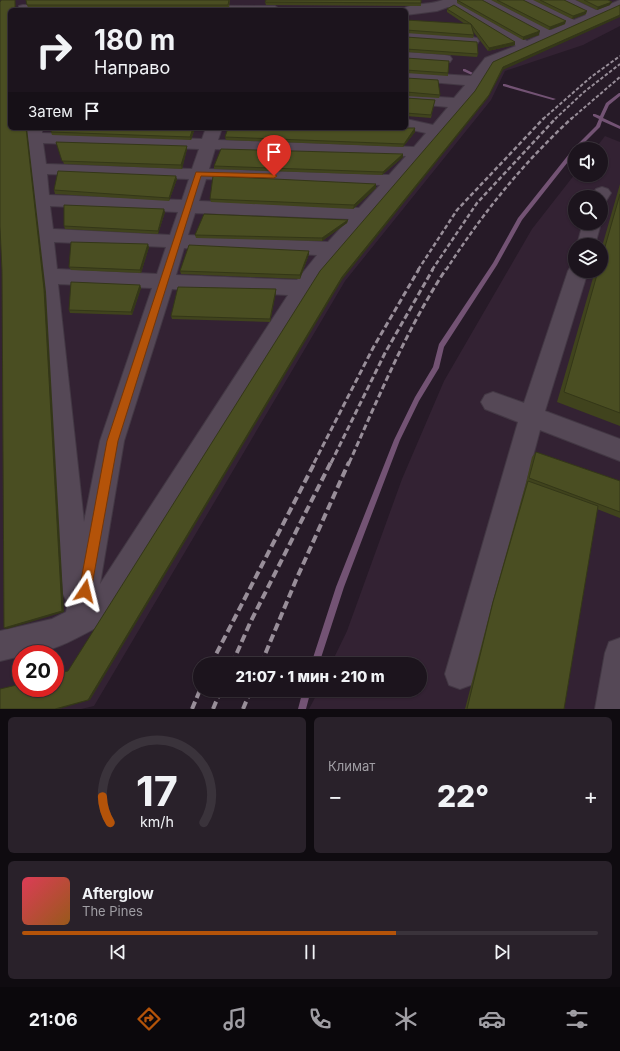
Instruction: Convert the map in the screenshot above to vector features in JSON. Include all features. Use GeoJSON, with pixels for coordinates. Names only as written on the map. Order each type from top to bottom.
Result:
{"type":"FeatureCollection","features":[{"type":"Feature","properties":{"kind":"lane"},"geometry":{"type":"LineString","coordinates":[[483,0],[550,35]]}},
{"type":"Feature","properties":{"kind":"lane"},"geometry":{"type":"LineString","coordinates":[[526,0],[574,25]]}},
{"type":"Feature","properties":{"kind":"lane"},"geometry":{"type":"LineString","coordinates":[[566,0],[596,15]]}},
{"type":"Feature","properties":{"kind":"lane"},"geometry":{"type":"LineString","coordinates":[[408,12],[437,6],[451,1],[526,46]]}},
{"type":"Feature","properties":{"kind":"lane"},"geometry":{"type":"LineString","coordinates":[[0,646],[55,633],[100,610],[314,272],[437,131],[490,61],[596,15],[616,3]]}},
{"type":"Feature","properties":{"kind":"lane"},"geometry":{"type":"LineString","coordinates":[[22,6],[253,6],[264,8]]}},
{"type":"Feature","properties":{"kind":"lane"},"geometry":{"type":"LineString","coordinates":[[408,36],[472,41]]}},
{"type":"Feature","properties":{"kind":"lane"},"geometry":{"type":"LineString","coordinates":[[408,56],[445,59]]}},
{"type":"Feature","properties":{"kind":"lane"},"geometry":{"type":"LineString","coordinates":[[408,76],[475,81]]}},
{"type":"Feature","properties":{"kind":"lane"},"geometry":{"type":"LineString","coordinates":[[408,99],[458,103]]}},
{"type":"Feature","properties":{"kind":"lane"},"geometry":{"type":"LineString","coordinates":[[408,124],[437,131]]}},
{"type":"Feature","properties":{"kind":"lane"},"geometry":{"type":"LineString","coordinates":[[79,621],[34,133],[212,136],[418,152]]}},
{"type":"Feature","properties":{"kind":"lane"},"geometry":{"type":"LineString","coordinates":[[79,621],[112,441],[176,241],[212,136]]}},
{"type":"Feature","properties":{"kind":"lane"},"geometry":{"type":"LineString","coordinates":[[38,169],[394,180]]}},
{"type":"Feature","properties":{"kind":"lane"},"geometry":{"type":"LineString","coordinates":[[41,200],[364,214]]}},
{"type":"Feature","properties":{"kind":"lane"},"geometry":{"type":"LineString","coordinates":[[44,235],[334,249]]}},
{"type":"Feature","properties":{"kind":"lane"},"geometry":{"type":"LineString","coordinates":[[48,276],[303,288]]}},
{"type":"Feature","properties":{"kind":"lane"},"geometry":{"type":"LineString","coordinates":[[460,674],[532,416],[576,278]]}},
{"type":"Feature","properties":{"kind":"lane"},"geometry":{"type":"LineString","coordinates":[[494,402],[620,450]]}},
{"type":"Feature","properties":{"kind":"lane"},"geometry":{"type":"LineString","coordinates":[[611,709],[620,654]]}},
{"type":"Feature","properties":{"kind":"shaded area"},"geometry":{"type":"Polygon","coordinates":[[[0,0],[620,0],[620,26],[583,45],[505,71],[491,100],[345,281],[94,706],[81,709],[0,709],[0,0]]]}},
{"type":"Feature","properties":{"kind":"shaded area"},"geometry":{"type":"Polygon","coordinates":[[[605,136],[620,142],[620,709],[309,709],[315,697],[427,697],[427,657],[334,657],[347,631],[402,479],[444,381],[532,229],[569,182],[608,182],[608,142],[600,142],[605,136]]]}},
{"type":"Feature","properties":{"kind":"building"},"geometry":{"type":"Polygon","coordinates":[[[15,0],[15,8],[8,8],[8,130],[26,130],[44,289],[62,611],[4,628],[2,271],[0,227],[1,1],[15,0]]]}},
{"type":"Feature","properties":{"kind":"building"},"geometry":{"type":"Polygon","coordinates":[[[26,0],[229,0],[228,5],[27,5],[26,0]]]}},
{"type":"Feature","properties":{"kind":"building"},"geometry":{"type":"Polygon","coordinates":[[[266,0],[421,0],[421,3],[265,2],[266,0]]]}},
{"type":"Feature","properties":{"kind":"building"},"geometry":{"type":"Polygon","coordinates":[[[457,0],[482,0],[540,31],[523,37],[457,0]]]}},
{"type":"Feature","properties":{"kind":"building"},"geometry":{"type":"Polygon","coordinates":[[[497,0],[523,0],[566,21],[550,27],[497,0]]]}},
{"type":"Feature","properties":{"kind":"building"},"geometry":{"type":"Polygon","coordinates":[[[540,0],[564,0],[587,11],[573,16],[540,0]]]}},
{"type":"Feature","properties":{"kind":"building"},"geometry":{"type":"Polygon","coordinates":[[[584,0],[608,0],[612,2],[598,7],[584,0]]]}},
{"type":"Feature","properties":{"kind":"building"},"geometry":{"type":"Polygon","coordinates":[[[454,5],[515,42],[489,48],[471,24],[447,9],[454,5]]]}},
{"type":"Feature","properties":{"kind":"building"},"geometry":{"type":"Polygon","coordinates":[[[620,5],[620,15],[503,67],[489,95],[342,277],[88,700],[55,709],[0,709],[0,689],[12,686],[12,697],[64,697],[64,672],[68,671],[320,271],[475,91],[493,62],[620,5]]]}},
{"type":"Feature","properties":{"kind":"building"},"geometry":{"type":"Polygon","coordinates":[[[408,20],[471,24],[474,35],[408,30],[408,20]]]}},
{"type":"Feature","properties":{"kind":"building"},"geometry":{"type":"Polygon","coordinates":[[[408,37],[477,42],[478,54],[408,49],[408,37]]]}},
{"type":"Feature","properties":{"kind":"building"},"geometry":{"type":"Polygon","coordinates":[[[408,58],[449,61],[448,73],[408,70],[408,58]]]}},
{"type":"Feature","properties":{"kind":"building"},"geometry":{"type":"Polygon","coordinates":[[[408,78],[438,80],[440,95],[408,92],[408,78]]]}},
{"type":"Feature","properties":{"kind":"building"},"geometry":{"type":"Polygon","coordinates":[[[408,98],[435,100],[431,115],[408,113],[408,98]]]}},
{"type":"Feature","properties":{"kind":"building"},"geometry":{"type":"Polygon","coordinates":[[[408,128],[415,128],[404,144],[225,137],[227,130],[408,130],[408,128]]]}},
{"type":"Feature","properties":{"kind":"building"},"geometry":{"type":"Polygon","coordinates":[[[52,130],[192,130],[190,137],[51,132],[52,130]]]}},
{"type":"Feature","properties":{"kind":"building"},"geometry":{"type":"Polygon","coordinates":[[[56,142],[187,146],[181,165],[62,161],[56,142]]]}},
{"type":"Feature","properties":{"kind":"building"},"geometry":{"type":"Polygon","coordinates":[[[221,149],[403,154],[383,172],[214,166],[221,149]]]}},
{"type":"Feature","properties":{"kind":"building"},"geometry":{"type":"Polygon","coordinates":[[[58,171],[176,176],[169,198],[54,190],[58,171]]]}},
{"type":"Feature","properties":{"kind":"building"},"geometry":{"type":"Polygon","coordinates":[[[213,176],[376,184],[354,205],[210,199],[213,176]]]}},
{"type":"Feature","properties":{"kind":"building"},"geometry":{"type":"Polygon","coordinates":[[[620,194],[620,413],[564,392],[596,278],[608,278],[608,238],[620,194]]]}},
{"type":"Feature","properties":{"kind":"building"},"geometry":{"type":"Polygon","coordinates":[[[64,205],[164,209],[158,231],[64,226],[64,205]]]}},
{"type":"Feature","properties":{"kind":"building"},"geometry":{"type":"Polygon","coordinates":[[[204,214],[348,220],[322,238],[195,235],[204,214]]]}},
{"type":"Feature","properties":{"kind":"building"},"geometry":{"type":"Polygon","coordinates":[[[71,242],[148,244],[140,270],[69,267],[71,242]]]}},
{"type":"Feature","properties":{"kind":"building"},"geometry":{"type":"Polygon","coordinates":[[[189,245],[309,251],[300,275],[180,271],[189,245]]]}},
{"type":"Feature","properties":{"kind":"building"},"geometry":{"type":"Polygon","coordinates":[[[71,282],[140,285],[131,312],[69,310],[71,282]]]}},
{"type":"Feature","properties":{"kind":"building"},"geometry":{"type":"Polygon","coordinates":[[[178,287],[276,289],[270,319],[171,316],[178,287]]]}},
{"type":"Feature","properties":{"kind":"building"},"geometry":{"type":"Polygon","coordinates":[[[536,452],[620,481],[620,512],[529,478],[536,452]]]}},
{"type":"Feature","properties":{"kind":"building"},"geometry":{"type":"Polygon","coordinates":[[[528,481],[598,506],[564,709],[467,709],[493,602],[528,481]]]}},
{"type":"Feature","properties":{"kind":"waterway"},"geometry":{"type":"LineString","coordinates":[[464,70],[475,75]]}},
{"type":"Feature","properties":{"kind":"waterway"},"geometry":{"type":"LineString","coordinates":[[504,85],[554,99]]}},
{"type":"Feature","properties":{"kind":"waterway"},"geometry":{"type":"LineString","coordinates":[[601,119],[607,104],[620,94]]}},
{"type":"Feature","properties":{"kind":"waterway"},"geometry":{"type":"LineString","coordinates":[[594,115],[601,119]]}},
{"type":"Feature","properties":{"kind":"waterway"},"geometry":{"type":"LineString","coordinates":[[583,142],[598,126],[601,119]]}},
{"type":"Feature","properties":{"kind":"waterway"},"geometry":{"type":"LineString","coordinates":[[601,119],[620,128]]}},
{"type":"Feature","properties":{"kind":"waterway"},"geometry":{"type":"LineString","coordinates":[[317,657],[340,587],[397,440],[417,399],[436,368],[441,346],[495,264],[520,219],[568,159]]}},
{"type":"Feature","properties":{"kind":"waterway"},"geometry":{"type":"LineString","coordinates":[[302,709],[305,697]]}},
{"type":"Feature","properties":{"kind":"railway"},"geometry":{"type":"LineString","coordinates":[[543,119],[591,77],[620,56]]}},
{"type":"Feature","properties":{"kind":"railway"},"geometry":{"type":"LineString","coordinates":[[556,119],[584,92],[620,64]]}},
{"type":"Feature","properties":{"kind":"railway"},"geometry":{"type":"LineString","coordinates":[[571,119],[620,77]]}},
{"type":"Feature","properties":{"kind":"railway"},"geometry":{"type":"LineString","coordinates":[[446,270],[474,229],[504,190],[520,171],[572,118]]}},
{"type":"Feature","properties":{"kind":"railway"},"geometry":{"type":"LineString","coordinates":[[418,270],[457,210],[543,119]]}},
{"type":"Feature","properties":{"kind":"railway"},"geometry":{"type":"LineString","coordinates":[[432,270],[477,203],[556,119]]}},
{"type":"Feature","properties":{"kind":"railway"},"geometry":{"type":"LineString","coordinates":[[314,463],[373,348],[419,269]]}},
{"type":"Feature","properties":{"kind":"railway"},"geometry":{"type":"LineString","coordinates":[[331,463],[385,353],[433,269]]}},
{"type":"Feature","properties":{"kind":"railway"},"geometry":{"type":"LineString","coordinates":[[349,463],[406,340],[418,316],[446,269]]}},
{"type":"Feature","properties":{"kind":"railway"},"geometry":{"type":"LineString","coordinates":[[215,657],[315,462]]}},
{"type":"Feature","properties":{"kind":"railway"},"geometry":{"type":"LineString","coordinates":[[235,657],[250,623],[331,462]]}},
{"type":"Feature","properties":{"kind":"railway"},"geometry":{"type":"LineString","coordinates":[[264,657],[296,580],[349,462]]}},
{"type":"Feature","properties":{"kind":"railway"},"geometry":{"type":"LineString","coordinates":[[192,709],[197,697]]}},
{"type":"Feature","properties":{"kind":"railway"},"geometry":{"type":"LineString","coordinates":[[213,709],[218,697]]}},
{"type":"Feature","properties":{"kind":"railway"},"geometry":{"type":"LineString","coordinates":[[243,709],[248,697]]}},
{"type":"Feature","properties":{"kind":"route"},"geometry":{"type":"LineString","coordinates":[[85,591],[112,441],[186,210],[199,174],[274,176]]}}]}
